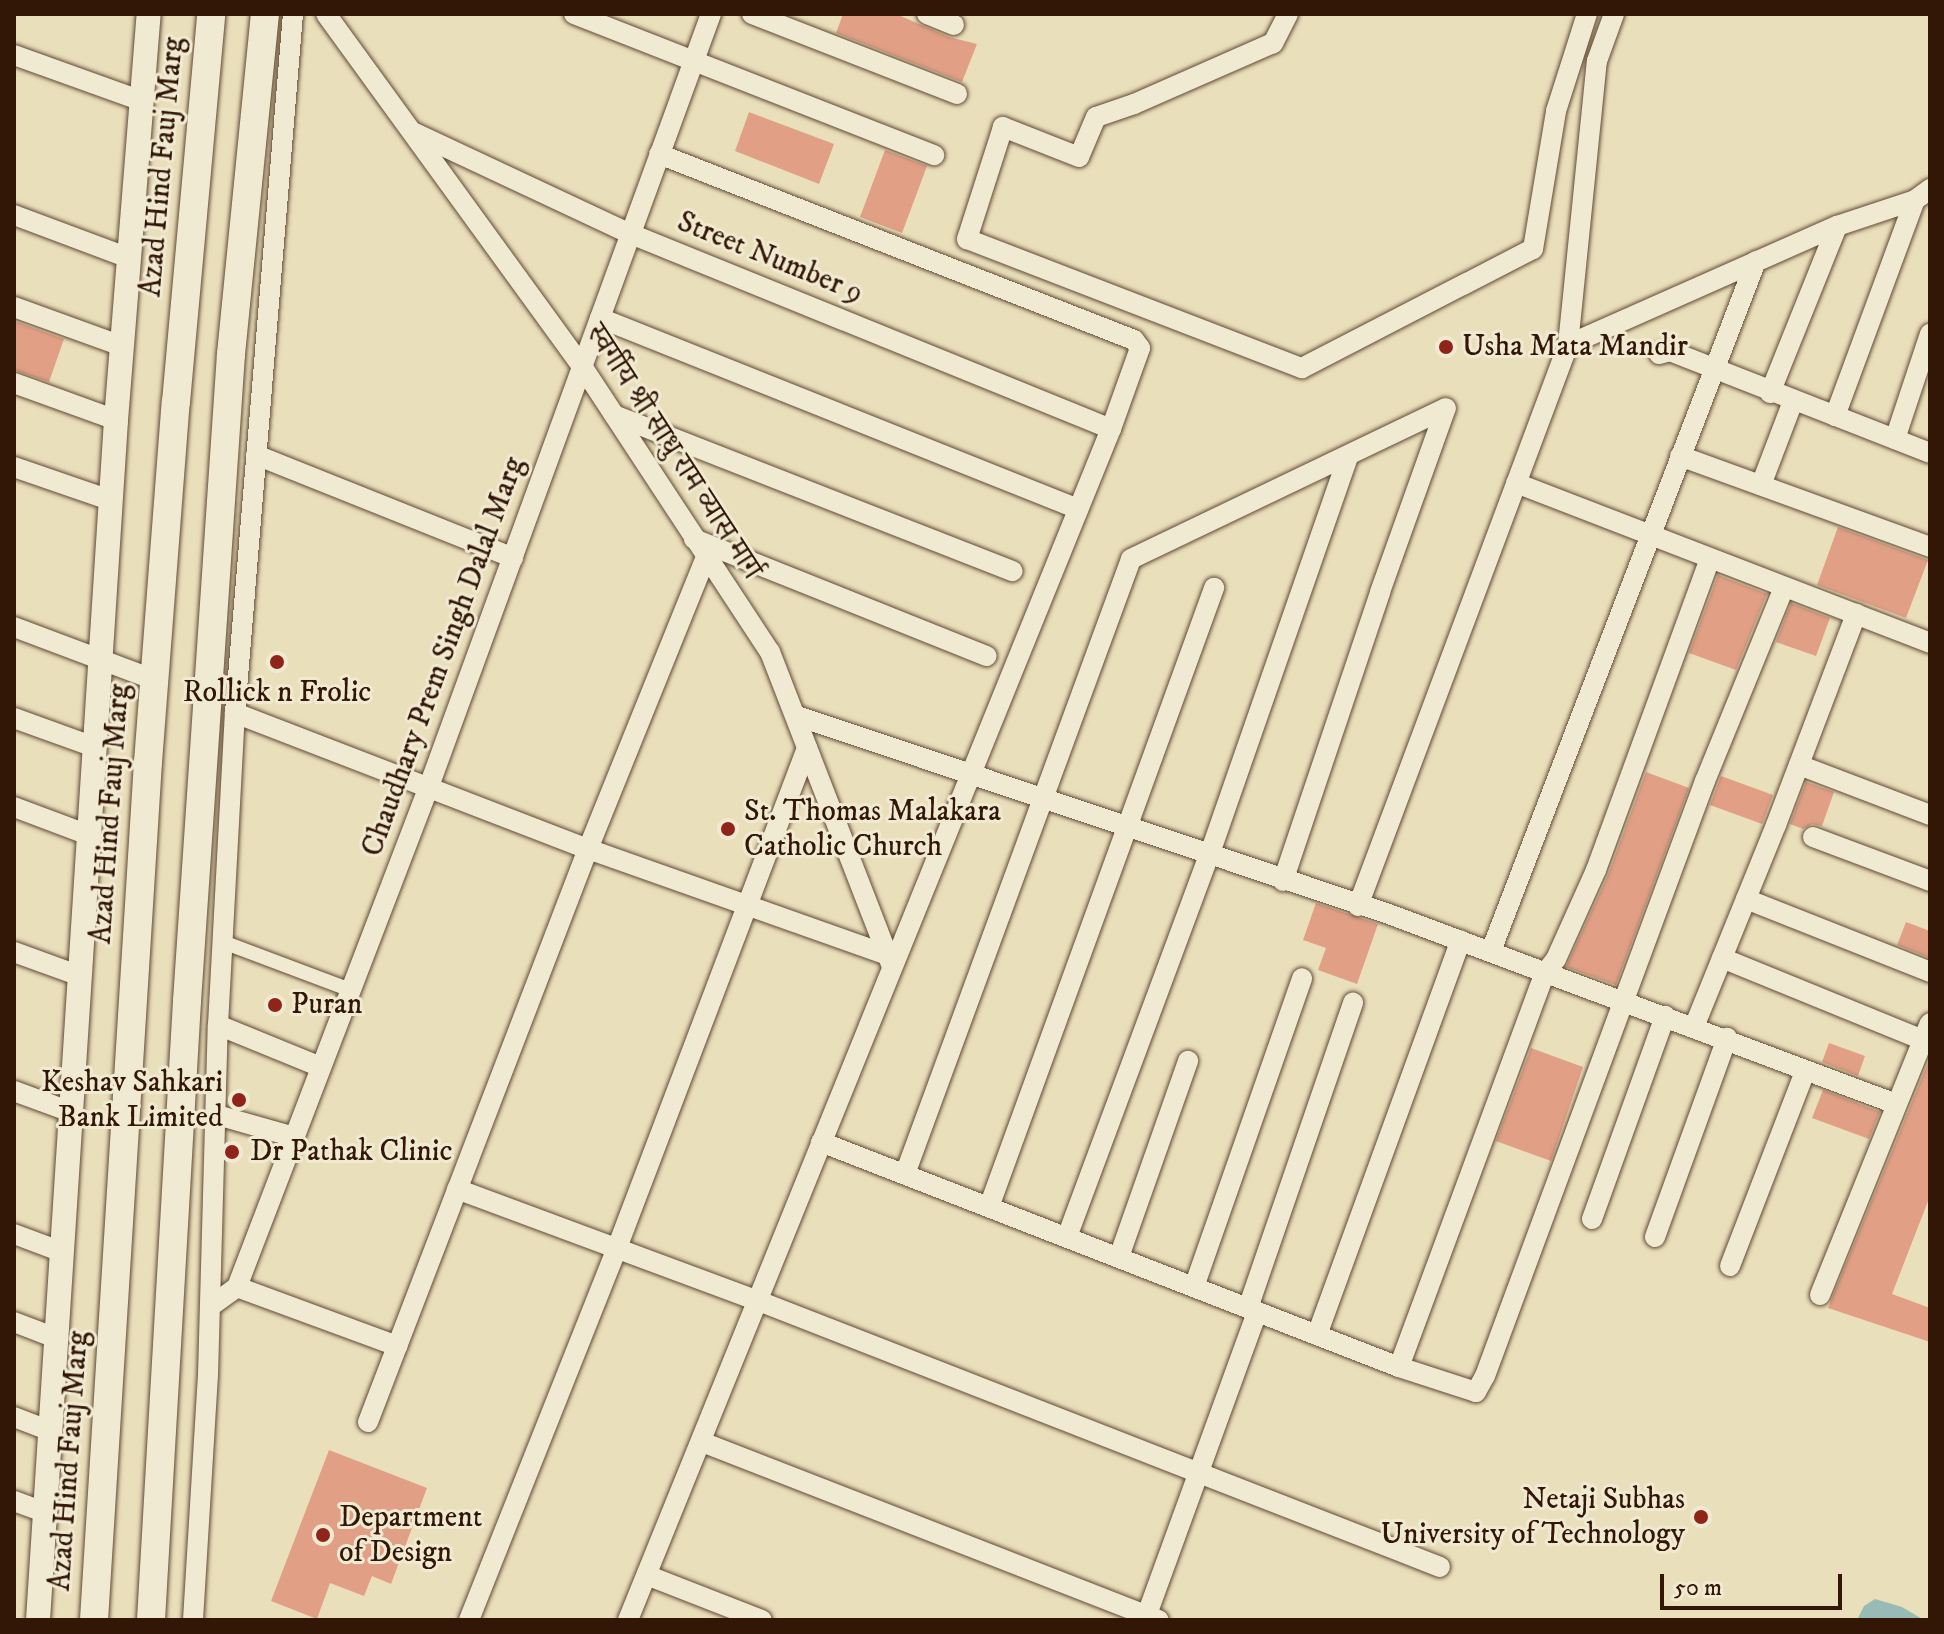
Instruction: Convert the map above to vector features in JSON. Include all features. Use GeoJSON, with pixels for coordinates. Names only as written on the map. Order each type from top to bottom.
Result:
{"type":"FeatureCollection","features":[{"type":"Feature","properties":{"kind":"main road","name":"Azad Hind Fauj Marg"},"geometry":{"type":"LineString","coordinates":[[94,1620],[155,680],[211,14]]}},
{"type":"Feature","properties":{"kind":"main road"},"geometry":{"type":"LineString","coordinates":[[151,1620],[186,1016],[228,385],[265,14]]}},
{"type":"Feature","properties":{"kind":"street"},"geometry":{"type":"LineString","coordinates":[[38,1620],[110,500],[149,14]]}},
{"type":"Feature","properties":{"kind":"street"},"geometry":{"type":"LineString","coordinates":[[193,1620],[211,1306],[218,1025],[235,713],[293,14]]}},
{"type":"Feature","properties":{"kind":"street","name":"स्वर्गीय श्री साधु राम व्यास मार्ग"},"geometry":{"type":"LineString","coordinates":[[326,14],[582,366],[770,652],[889,960]]}},
{"type":"Feature","properties":{"kind":"street"},"geometry":{"type":"LineString","coordinates":[[574,14],[934,155]]}},
{"type":"Feature","properties":{"kind":"street","name":"Chaudhary Prem Singh Dalal Marg"},"geometry":{"type":"LineString","coordinates":[[237,1287],[428,789],[711,14]]}},
{"type":"Feature","properties":{"kind":"street"},"geometry":{"type":"LineString","coordinates":[[752,14],[957,94]]}},
{"type":"Feature","properties":{"kind":"street"},"geometry":{"type":"LineString","coordinates":[[927,14],[954,25]]}},
{"type":"Feature","properties":{"kind":"street"},"geometry":{"type":"LineString","coordinates":[[1288,14],[1273,43],[1134,104],[1096,117],[1079,157],[1003,127],[967,239],[1302,368],[1533,249],[1556,111],[1587,14]]}},
{"type":"Feature","properties":{"kind":"street"},"geometry":{"type":"LineString","coordinates":[[1358,906],[1568,345],[1597,61],[1614,14]]}},
{"type":"Feature","properties":{"kind":"street"},"geometry":{"type":"LineString","coordinates":[[14,55],[142,101]]}},
{"type":"Feature","properties":{"kind":"street","name":"Street Number 9"},"geometry":{"type":"LineString","coordinates":[[412,132],[631,234],[1111,429]]}},
{"type":"Feature","properties":{"kind":"street"},"geometry":{"type":"LineString","coordinates":[[628,1620],[649,1576],[821,1142],[889,960],[1111,429],[1140,348],[1138,342],[659,154]]}},
{"type":"Feature","properties":{"kind":"street"},"geometry":{"type":"LineString","coordinates":[[1568,345],[1837,226],[1923,195]]}},
{"type":"Feature","properties":{"kind":"street"},"geometry":{"type":"LineString","coordinates":[[1835,416],[1923,195]]}},
{"type":"Feature","properties":{"kind":"street"},"geometry":{"type":"LineString","coordinates":[[14,215],[129,258]]}},
{"type":"Feature","properties":{"kind":"street"},"geometry":{"type":"LineString","coordinates":[[1770,393],[1837,226]]}},
{"type":"Feature","properties":{"kind":"street"},"geometry":{"type":"LineString","coordinates":[[1491,951],[1756,261]]}},
{"type":"Feature","properties":{"kind":"street"},"geometry":{"type":"LineString","coordinates":[[14,307],[122,346]]}},
{"type":"Feature","properties":{"kind":"street"},"geometry":{"type":"LineString","coordinates":[[600,318],[1078,509]]}},
{"type":"Feature","properties":{"kind":"street"},"geometry":{"type":"LineString","coordinates":[[1895,439],[1930,334]]}},
{"type":"Feature","properties":{"kind":"street"},"geometry":{"type":"LineString","coordinates":[[1659,354],[1670,351],[1770,393],[1930,453]]}},
{"type":"Feature","properties":{"kind":"street"},"geometry":{"type":"LineString","coordinates":[[14,383],[116,420]]}},
{"type":"Feature","properties":{"kind":"street"},"geometry":{"type":"LineString","coordinates":[[1761,485],[1793,401]]}},
{"type":"Feature","properties":{"kind":"street"},"geometry":{"type":"LineString","coordinates":[[905,1174],[1131,559],[1347,459],[1446,408],[1380,592],[1283,881]]}},
{"type":"Feature","properties":{"kind":"street"},"geometry":{"type":"LineString","coordinates":[[614,415],[1013,571]]}},
{"type":"Feature","properties":{"kind":"street"},"geometry":{"type":"LineString","coordinates":[[256,455],[513,558]]}},
{"type":"Feature","properties":{"kind":"street"},"geometry":{"type":"LineString","coordinates":[[1680,456],[1930,547]]}},
{"type":"Feature","properties":{"kind":"street"},"geometry":{"type":"LineString","coordinates":[[1067,1237],[1209,856],[1347,459]]}},
{"type":"Feature","properties":{"kind":"street"},"geometry":{"type":"LineString","coordinates":[[14,467],[110,500]]}},
{"type":"Feature","properties":{"kind":"street"},"geometry":{"type":"LineString","coordinates":[[1516,483],[1930,643]]}},
{"type":"Feature","properties":{"kind":"street"},"geometry":{"type":"LineString","coordinates":[[694,539],[987,656]]}},
{"type":"Feature","properties":{"kind":"street"},"geometry":{"type":"LineString","coordinates":[[368,1422],[588,849],[706,557]]}},
{"type":"Feature","properties":{"kind":"street"},"geometry":{"type":"LineString","coordinates":[[1399,1367],[1545,973],[1556,959],[1596,870],[1710,559]]}},
{"type":"Feature","properties":{"kind":"street"},"geometry":{"type":"LineString","coordinates":[[821,1142],[1399,1367],[1476,1392],[1481,1386],[1705,781],[1784,587]]}},
{"type":"Feature","properties":{"kind":"street"},"geometry":{"type":"LineString","coordinates":[[989,1207],[1124,828],[1214,588]]}},
{"type":"Feature","properties":{"kind":"street"},"geometry":{"type":"LineString","coordinates":[[1694,1027],[1856,614]]}},
{"type":"Feature","properties":{"kind":"street"},"geometry":{"type":"LineString","coordinates":[[14,627],[155,680]]}},
{"type":"Feature","properties":{"kind":"street"},"geometry":{"type":"LineString","coordinates":[[235,713],[428,789],[889,960]]}},
{"type":"Feature","properties":{"kind":"street"},"geometry":{"type":"LineString","coordinates":[[797,716],[1461,940],[1896,1104]]}},
{"type":"Feature","properties":{"kind":"street"},"geometry":{"type":"LineString","coordinates":[[14,718],[94,747]]}},
{"type":"Feature","properties":{"kind":"street"},"geometry":{"type":"LineString","coordinates":[[469,1620],[617,1248],[807,748]]}},
{"type":"Feature","properties":{"kind":"street"},"geometry":{"type":"LineString","coordinates":[[1799,765],[1930,815]]}},
{"type":"Feature","properties":{"kind":"street"},"geometry":{"type":"LineString","coordinates":[[14,807],[89,835]]}},
{"type":"Feature","properties":{"kind":"street"},"geometry":{"type":"LineString","coordinates":[[1813,837],[1930,881]]}},
{"type":"Feature","properties":{"kind":"street"},"geometry":{"type":"LineString","coordinates":[[1746,899],[1930,972]]}},
{"type":"Feature","properties":{"kind":"street"},"geometry":{"type":"LineString","coordinates":[[1317,1335],[1461,940]]}},
{"type":"Feature","properties":{"kind":"street"},"geometry":{"type":"LineString","coordinates":[[223,942],[351,990]]}},
{"type":"Feature","properties":{"kind":"street"},"geometry":{"type":"LineString","coordinates":[[14,952],[80,976]]}},
{"type":"Feature","properties":{"kind":"street"},"geometry":{"type":"LineString","coordinates":[[1722,958],[1926,1032],[1820,1295]]}},
{"type":"Feature","properties":{"kind":"street"},"geometry":{"type":"LineString","coordinates":[[1194,1287],[1302,978]]}},
{"type":"Feature","properties":{"kind":"street"},"geometry":{"type":"LineString","coordinates":[[702,1442],[1150,1618],[1353,1003]]}},
{"type":"Feature","properties":{"kind":"street"},"geometry":{"type":"LineString","coordinates":[[1592,1219],[1665,1016]]}},
{"type":"Feature","properties":{"kind":"street"},"geometry":{"type":"LineString","coordinates":[[218,1025],[321,1067]]}},
{"type":"Feature","properties":{"kind":"street"},"geometry":{"type":"LineString","coordinates":[[1655,1237],[1727,1038]]}},
{"type":"Feature","properties":{"kind":"street"},"geometry":{"type":"LineString","coordinates":[[1119,1257],[1188,1061]]}},
{"type":"Feature","properties":{"kind":"street"},"geometry":{"type":"LineString","coordinates":[[1730,1266],[1805,1072]]}},
{"type":"Feature","properties":{"kind":"street"},"geometry":{"type":"LineString","coordinates":[[14,1091],[71,1112]]}},
{"type":"Feature","properties":{"kind":"street"},"geometry":{"type":"LineString","coordinates":[[217,1115],[294,1137]]}},
{"type":"Feature","properties":{"kind":"street"},"geometry":{"type":"LineString","coordinates":[[457,1189],[756,1300],[1440,1567]]}},
{"type":"Feature","properties":{"kind":"street"},"geometry":{"type":"LineString","coordinates":[[14,1234],[62,1252]]}},
{"type":"Feature","properties":{"kind":"street"},"geometry":{"type":"LineString","coordinates":[[211,1306],[237,1287],[397,1346]]}},
{"type":"Feature","properties":{"kind":"street"},"geometry":{"type":"LineString","coordinates":[[14,1322],[56,1338]]}},
{"type":"Feature","properties":{"kind":"street"},"geometry":{"type":"LineString","coordinates":[[14,1417],[50,1431]]}},
{"type":"Feature","properties":{"kind":"street"},"geometry":{"type":"LineString","coordinates":[[14,1501],[45,1512]]}},
{"type":"Feature","properties":{"kind":"street"},"geometry":{"type":"LineString","coordinates":[[649,1576],[762,1620]]}},
{"type":"Feature","properties":{"kind":"water"},"geometry":{"type":"Polygon","coordinates":[[[1875,1599],[1902,1607],[1924,1620],[1857,1620],[1864,1606],[1875,1599]]]}},
{"type":"Feature","properties":{"kind":"building"},"geometry":{"type":"Polygon","coordinates":[[[843,14],[896,14],[949,37],[977,44],[962,82],[836,33],[843,14]]]}},
{"type":"Feature","properties":{"kind":"building"},"geometry":{"type":"Polygon","coordinates":[[[749,112],[834,144],[819,184],[735,151],[749,112]]]}},
{"type":"Feature","properties":{"kind":"building"},"geometry":{"type":"Polygon","coordinates":[[[885,150],[927,166],[902,233],[860,217],[885,150]]]}},
{"type":"Feature","properties":{"kind":"building"},"geometry":{"type":"Polygon","coordinates":[[[14,321],[64,339],[49,382],[14,370],[14,321]]]}},
{"type":"Feature","properties":{"kind":"building"},"geometry":{"type":"Polygon","coordinates":[[[1838,527],[1928,560],[1906,618],[1817,585],[1838,527]]]}},
{"type":"Feature","properties":{"kind":"building"},"geometry":{"type":"Polygon","coordinates":[[[1718,575],[1767,594],[1736,670],[1689,653],[1718,575]]]}},
{"type":"Feature","properties":{"kind":"building"},"geometry":{"type":"Polygon","coordinates":[[[1791,603],[1830,618],[1816,656],[1776,642],[1791,603]]]}},
{"type":"Feature","properties":{"kind":"building"},"geometry":{"type":"Polygon","coordinates":[[[1646,772],[1689,788],[1616,985],[1566,967],[1608,875],[1646,772]]]}},
{"type":"Feature","properties":{"kind":"building"},"geometry":{"type":"Polygon","coordinates":[[[1721,776],[1773,795],[1762,824],[1710,805],[1721,776]]]}},
{"type":"Feature","properties":{"kind":"building"},"geometry":{"type":"Polygon","coordinates":[[[1806,782],[1834,792],[1822,826],[1812,824],[1803,829],[1790,824],[1806,782]]]}},
{"type":"Feature","properties":{"kind":"building"},"geometry":{"type":"Polygon","coordinates":[[[1316,903],[1378,924],[1357,984],[1318,970],[1326,948],[1303,940],[1316,903]]]}},
{"type":"Feature","properties":{"kind":"building"},"geometry":{"type":"Polygon","coordinates":[[[1906,922],[1930,931],[1930,958],[1897,945],[1906,922]]]}},
{"type":"Feature","properties":{"kind":"building"},"geometry":{"type":"Polygon","coordinates":[[[1829,1043],[1865,1056],[1858,1076],[1822,1062],[1829,1043]]]}},
{"type":"Feature","properties":{"kind":"building"},"geometry":{"type":"Polygon","coordinates":[[[1531,1048],[1583,1067],[1551,1161],[1496,1141],[1531,1048]]]}},
{"type":"Feature","properties":{"kind":"building"},"geometry":{"type":"Polygon","coordinates":[[[1930,1058],[1930,1196],[1892,1294],[1930,1308],[1930,1342],[1828,1308],[1930,1058]]]}},
{"type":"Feature","properties":{"kind":"building"},"geometry":{"type":"Polygon","coordinates":[[[1823,1090],[1880,1112],[1869,1139],[1812,1118],[1823,1090]]]}},
{"type":"Feature","properties":{"kind":"building"},"geometry":{"type":"Polygon","coordinates":[[[329,1450],[427,1488],[391,1584],[372,1576],[364,1596],[330,1583],[317,1619],[271,1601],[329,1450]]]}},
{"type":"Feature","properties":{"kind":"place","name":"Usha Mata Mandir"},"geometry":{"type":"Point","coordinates":[1446,347]}},
{"type":"Feature","properties":{"kind":"place","name":"Rollick n Frolic"},"geometry":{"type":"Point","coordinates":[277,662]}},
{"type":"Feature","properties":{"kind":"place","name":"St. Thomas Malakara Catholic Church"},"geometry":{"type":"Point","coordinates":[728,829]}},
{"type":"Feature","properties":{"kind":"place","name":"Puran"},"geometry":{"type":"Point","coordinates":[275,1005]}},
{"type":"Feature","properties":{"kind":"place","name":"Keshav Sahkari Bank Limited"},"geometry":{"type":"Point","coordinates":[239,1100]}},
{"type":"Feature","properties":{"kind":"place","name":"Dr Pathak Clinic"},"geometry":{"type":"Point","coordinates":[232,1152]}},
{"type":"Feature","properties":{"kind":"place","name":"Netaji Subhas University of Technology"},"geometry":{"type":"Point","coordinates":[1701,1517]}},
{"type":"Feature","properties":{"kind":"place","name":"Department of Design"},"geometry":{"type":"Point","coordinates":[323,1535]}}]}
